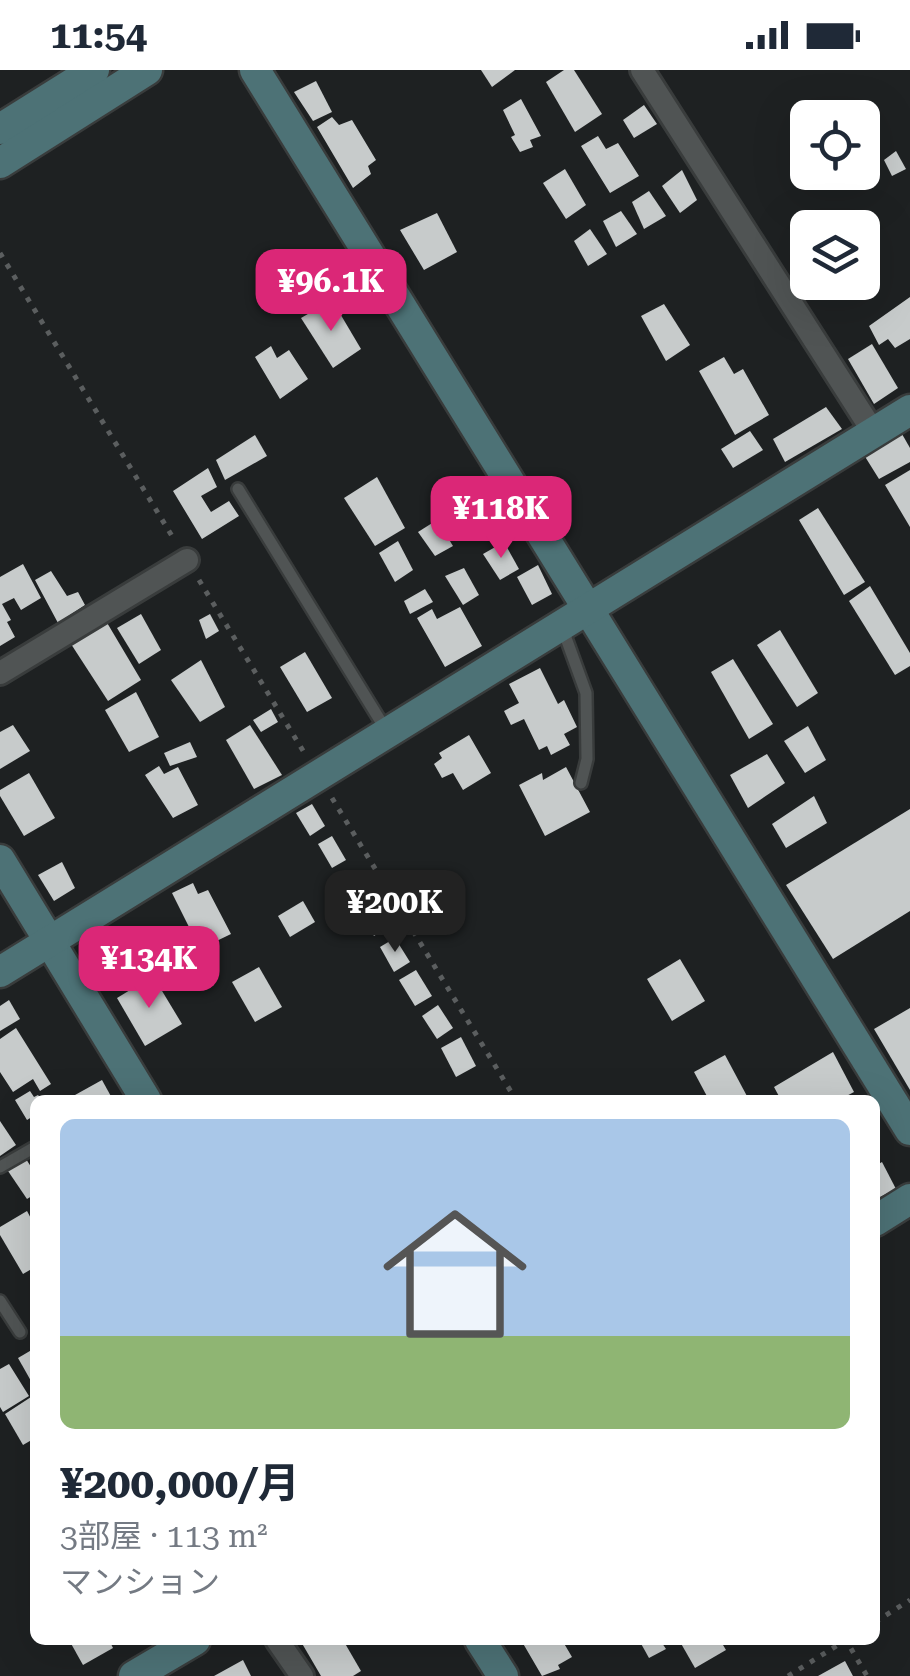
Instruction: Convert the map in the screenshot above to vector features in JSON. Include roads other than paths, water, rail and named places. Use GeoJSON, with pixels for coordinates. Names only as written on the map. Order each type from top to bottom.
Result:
{"type":"FeatureCollection","features":[{"type":"Feature","properties":{"kind":"street"},"geometry":{"type":"LineString","coordinates":[[0,130],[94,70]]}},
{"type":"Feature","properties":{"kind":"street"},"geometry":{"type":"LineString","coordinates":[[0,163],[148,70]]}},
{"type":"Feature","properties":{"kind":"street"},"geometry":{"type":"LineString","coordinates":[[256,70],[910,1130]]}},
{"type":"Feature","properties":{"kind":"street"},"geometry":{"type":"LineString","coordinates":[[642,70],[874,433]]}},
{"type":"Feature","properties":{"kind":"street"},"geometry":{"type":"LineString","coordinates":[[0,972],[910,410]]}},
{"type":"Feature","properties":{"kind":"street"},"geometry":{"type":"LineString","coordinates":[[0,673],[187,560]]}},
{"type":"Feature","properties":{"kind":"street"},"geometry":{"type":"LineString","coordinates":[[0,860],[143,1095]]}},
{"type":"Feature","properties":{"kind":"street"},"geometry":{"type":"LineString","coordinates":[[880,1218],[910,1199]]}},
{"type":"Feature","properties":{"kind":"street"},"geometry":{"type":"LineString","coordinates":[[134,1676],[186,1645]]}},
{"type":"Feature","properties":{"kind":"street"},"geometry":{"type":"LineString","coordinates":[[280,1645],[302,1676]]}},
{"type":"Feature","properties":{"kind":"street"},"geometry":{"type":"LineString","coordinates":[[483,1645],[503,1676]]}},
{"type":"Feature","properties":{"kind":"lane"},"geometry":{"type":"LineString","coordinates":[[238,489],[388,733]]}},
{"type":"Feature","properties":{"kind":"lane"},"geometry":{"type":"LineString","coordinates":[[562,626],[586,693],[587,759],[582,783]]}},
{"type":"Feature","properties":{"kind":"lane"},"geometry":{"type":"LineString","coordinates":[[0,1168],[30,1150]]}},
{"type":"Feature","properties":{"kind":"lane"},"geometry":{"type":"LineString","coordinates":[[0,1301],[20,1332]]}}]}
